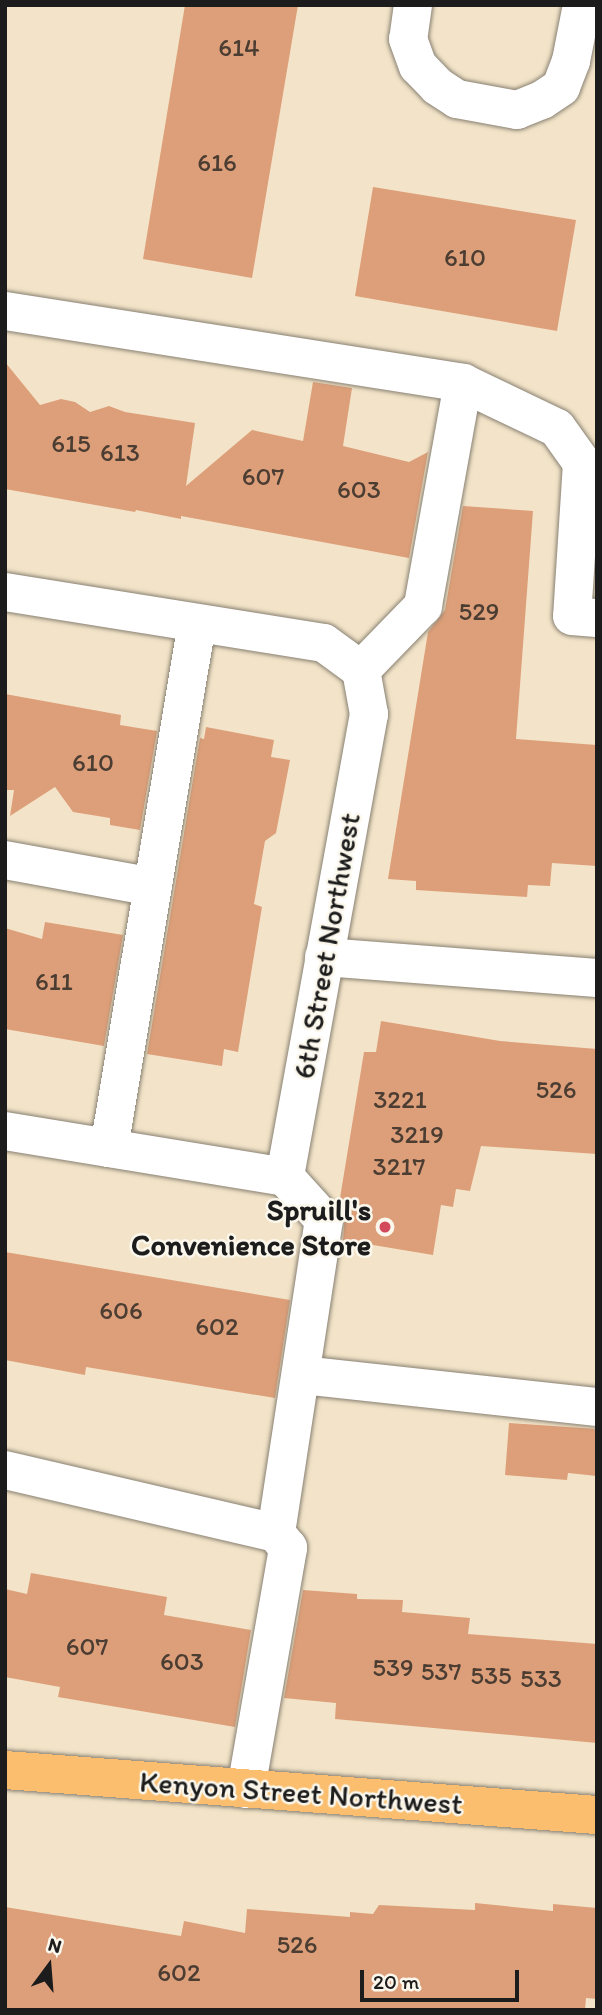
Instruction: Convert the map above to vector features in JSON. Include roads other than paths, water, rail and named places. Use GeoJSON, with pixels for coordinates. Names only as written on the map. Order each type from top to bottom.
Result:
{"type":"FeatureCollection","features":[{"type":"Feature","properties":{"kind":"main road","name":"Kenyon Street Northwest"},"geometry":{"type":"LineString","coordinates":[[5,1770],[597,1815]]}},
{"type":"Feature","properties":{"kind":"street"},"geometry":{"type":"LineString","coordinates":[[413,5],[408,39],[418,66],[437,86],[457,99],[517,110],[542,100],[561,87],[571,61],[582,5]]}},
{"type":"Feature","properties":{"kind":"street"},"geometry":{"type":"LineString","coordinates":[[5,310],[463,383],[557,428],[582,463],[572,617],[597,618]]}},
{"type":"Feature","properties":{"kind":"street"},"geometry":{"type":"LineString","coordinates":[[5,592],[324,643],[361,670],[423,606],[463,383]]}},
{"type":"Feature","properties":{"kind":"street"},"geometry":{"type":"LineString","coordinates":[[109,1148],[197,623]]}},
{"type":"Feature","properties":{"kind":"street","name":"6th Street Northwest"},"geometry":{"type":"LineString","coordinates":[[285,1177],[369,714],[361,670]]}},
{"type":"Feature","properties":{"kind":"street"},"geometry":{"type":"LineString","coordinates":[[5,860],[153,887]]}},
{"type":"Feature","properties":{"kind":"street"},"geometry":{"type":"LineString","coordinates":[[324,957],[597,978]]}},
{"type":"Feature","properties":{"kind":"street"},"geometry":{"type":"LineString","coordinates":[[5,1130],[285,1177],[324,1220],[276,1533]]}},
{"type":"Feature","properties":{"kind":"street"},"geometry":{"type":"LineString","coordinates":[[301,1375],[597,1407]]}},
{"type":"Feature","properties":{"kind":"street"},"geometry":{"type":"LineString","coordinates":[[5,1470],[276,1533],[288,1548],[246,1789]]}},
{"type":"Feature","properties":{"kind":"place","name":"Spruill's Convenience Store"},"geometry":{"type":"Point","coordinates":[385,1227]}}]}
